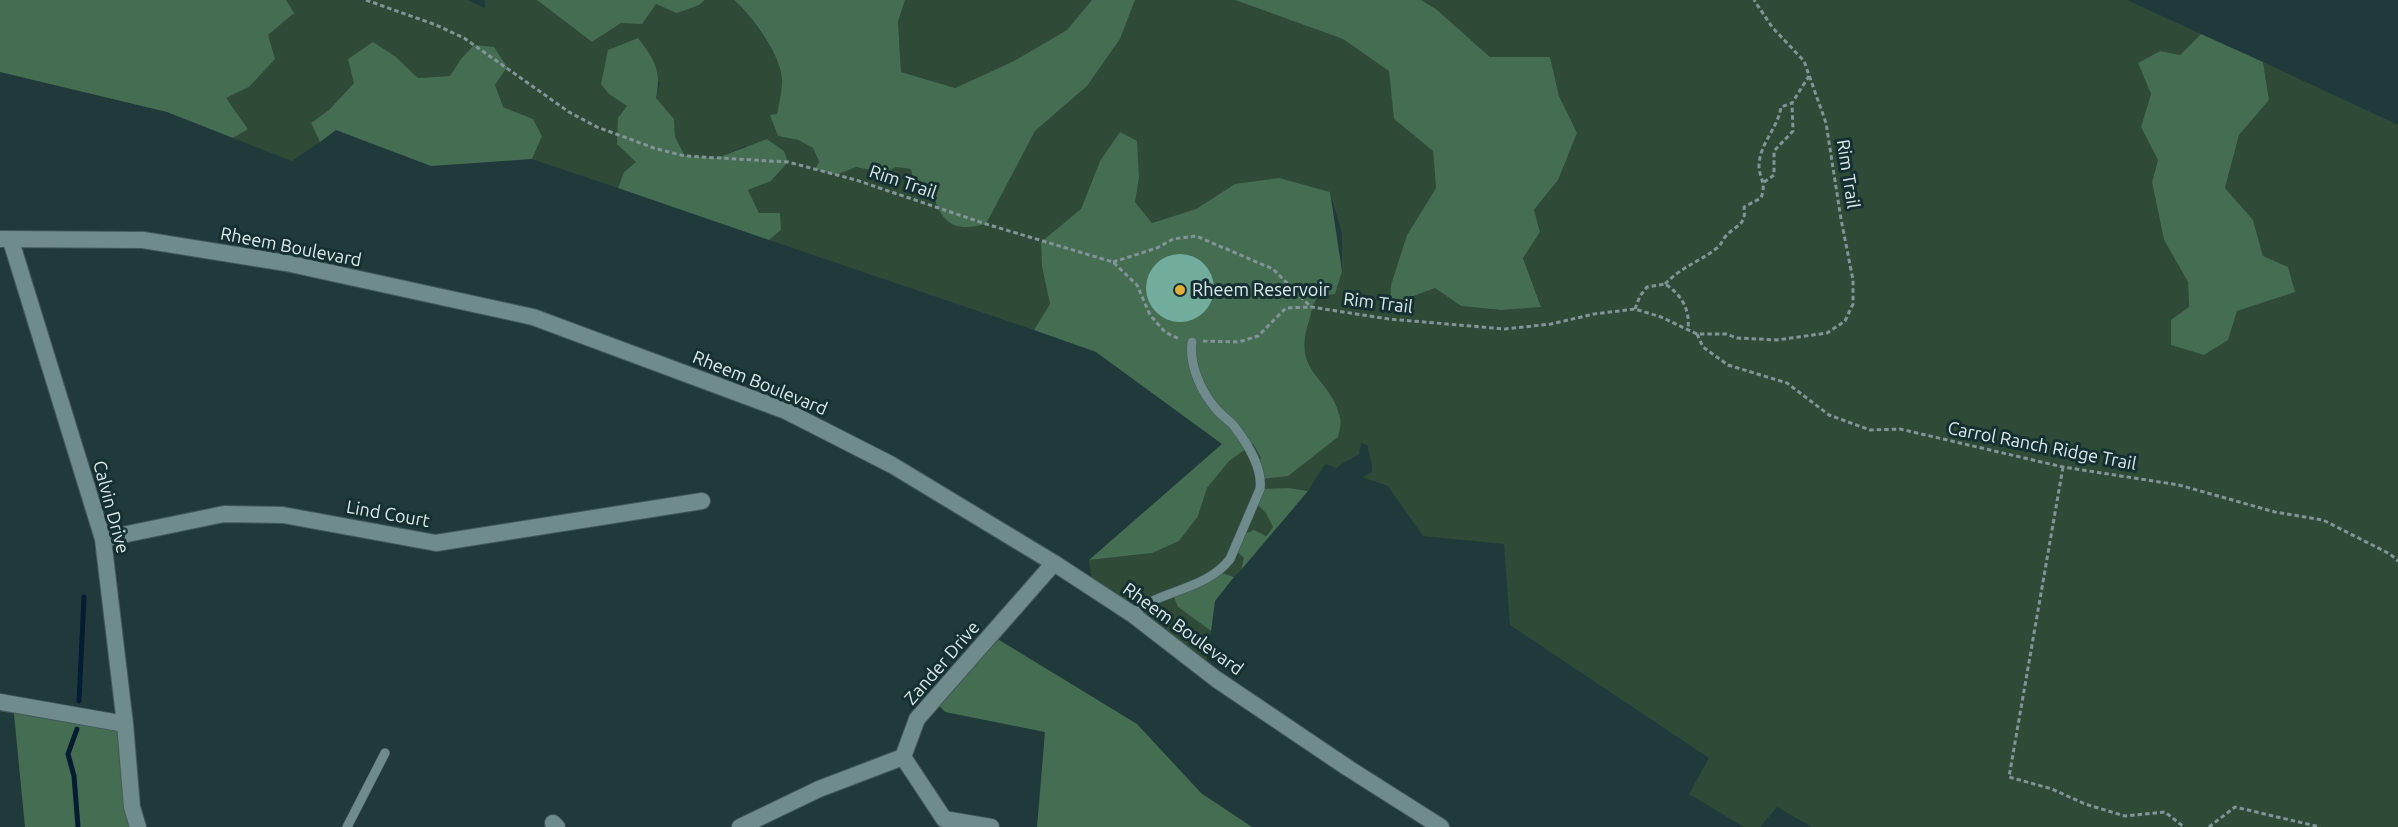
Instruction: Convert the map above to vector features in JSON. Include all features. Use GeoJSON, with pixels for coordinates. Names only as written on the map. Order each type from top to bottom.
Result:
{"type":"FeatureCollection","features":[{"type":"Feature","properties":{"kind":"street","name":"Calvin Drive"},"geometry":{"type":"LineString","coordinates":[[6,240],[103,539],[125,724],[132,807],[138,827]]}},
{"type":"Feature","properties":{"kind":"street","name":"Rheem Boulevard"},"geometry":{"type":"LineString","coordinates":[[6,240],[143,240],[286,263],[533,317],[786,411],[892,465],[1054,563],[1131,614],[1216,679],[1348,768],[1441,827]]}},
{"type":"Feature","properties":{"kind":"street","name":"Lind Court"},"geometry":{"type":"LineString","coordinates":[[103,539],[224,514],[283,515],[436,543],[702,501]]}},
{"type":"Feature","properties":{"kind":"street","name":"Zander Drive"},"geometry":{"type":"LineString","coordinates":[[903,757],[917,719],[1054,563]]}},
{"type":"Feature","properties":{"kind":"street"},"geometry":{"type":"LineString","coordinates":[[0,702],[125,724]]}},
{"type":"Feature","properties":{"kind":"street"},"geometry":{"type":"LineString","coordinates":[[740,827],[819,789],[903,757],[944,819],[991,827]]}},
{"type":"Feature","properties":{"kind":"lane"},"geometry":{"type":"LineString","coordinates":[[1131,614],[1144,603],[1212,577],[1223,568],[1230,559],[1260,489],[1262,479],[1257,464],[1233,425],[1216,410],[1200,384],[1191,358],[1192,342]]}},
{"type":"Feature","properties":{"kind":"lane"},"geometry":{"type":"LineString","coordinates":[[347,827],[385,753]]}},
{"type":"Feature","properties":{"kind":"path","name":"Rim Trail"},"geometry":{"type":"LineString","coordinates":[[366,0],[436,25],[464,38],[569,112],[597,127],[654,148],[685,156],[788,162],[856,180],[1061,248],[1113,262],[1137,285],[1149,315],[1166,332],[1179,339],[1192,342],[1214,340],[1239,342],[1258,336],[1286,308],[1311,307],[1389,319],[1505,329],[1541,326],[1594,314],[1635,309],[1662,317],[1697,334],[1726,334],[1737,338],[1777,340],[1827,333],[1845,321],[1853,304],[1854,280],[1841,219],[1826,123],[1804,61],[1772,27],[1754,0]]}},
{"type":"Feature","properties":{"kind":"path"},"geometry":{"type":"LineString","coordinates":[[1764,182],[1774,175],[1774,151],[1793,131],[1792,103],[1809,76]]}},
{"type":"Feature","properties":{"kind":"path"},"geometry":{"type":"LineString","coordinates":[[1635,309],[1640,296],[1647,287],[1665,284],[1677,271],[1719,246],[1726,235],[1737,229],[1745,216],[1744,207],[1761,198],[1765,187],[1759,166],[1766,141],[1779,119],[1781,107],[1792,103]]}},
{"type":"Feature","properties":{"kind":"path"},"geometry":{"type":"LineString","coordinates":[[1113,262],[1156,248],[1173,239],[1196,236],[1273,269],[1311,307]]}},
{"type":"Feature","properties":{"kind":"path"},"geometry":{"type":"LineString","coordinates":[[1665,284],[1678,292],[1684,305],[1688,329]]}},
{"type":"Feature","properties":{"kind":"path","name":"Carrol Ranch Ridge Trail"},"geometry":{"type":"LineString","coordinates":[[1697,334],[1703,347],[1728,365],[1786,383],[1829,415],[1870,430],[1900,429],[2062,467],[2179,485],[2275,512],[2323,520],[2390,554],[2398,561]]}},
{"type":"Feature","properties":{"kind":"path"},"geometry":{"type":"LineString","coordinates":[[2062,467],[2009,777],[2052,789],[2085,804],[2125,816],[2165,812],[2184,827]]}},
{"type":"Feature","properties":{"kind":"path"},"geometry":{"type":"LineString","coordinates":[[2209,827],[2235,807],[2320,827]]}},
{"type":"Feature","properties":{"kind":"green space"},"geometry":{"type":"Polygon","coordinates":[[[0,0],[286,0],[294,13],[268,35],[275,59],[249,87],[226,98],[248,129],[233,138],[167,112],[0,72],[0,0]]]}},
{"type":"Feature","properties":{"kind":"green space"},"geometry":{"type":"Polygon","coordinates":[[[286,0],[467,0],[485,8],[485,0],[537,0],[592,42],[656,4],[699,5],[705,0],[734,0],[764,37],[781,71],[782,85],[777,114],[771,115],[778,136],[798,140],[813,148],[822,171],[836,175],[855,167],[884,173],[896,167],[911,169],[915,186],[933,195],[937,209],[986,224],[1035,131],[1087,86],[1120,39],[1135,0],[1235,0],[1343,39],[1390,71],[1394,119],[1433,151],[1436,188],[1407,235],[1390,305],[1435,288],[1461,306],[1501,310],[1541,306],[1523,258],[1540,232],[1534,211],[1558,180],[1577,133],[1559,96],[1550,57],[1490,57],[1436,9],[1421,0],[2127,0],[2201,34],[2180,55],[2160,51],[2138,63],[2151,94],[2141,127],[2158,160],[2152,182],[2164,240],[2188,282],[2189,307],[2228,340],[2237,311],[2262,302],[2263,256],[2253,220],[2225,188],[2239,135],[2269,100],[2263,62],[2398,125],[2398,827],[1812,827],[1777,807],[1760,827],[1744,827],[1689,794],[1709,758],[1510,625],[1504,544],[1423,536],[1388,486],[1362,477],[1372,472],[1372,468],[1368,445],[1361,443],[1359,454],[1337,468],[1325,464],[1308,491],[1289,488],[1254,501],[1266,512],[1273,527],[1244,558],[1241,570],[1234,577],[1219,572],[1178,607],[1211,631],[1205,671],[1093,588],[1089,560],[1152,553],[1198,516],[1206,488],[1229,460],[1252,444],[1261,458],[1261,478],[1317,378],[1306,356],[1305,331],[1311,307],[1342,271],[1342,233],[1330,192],[1235,184],[1196,209],[1152,223],[1135,202],[1139,178],[1100,161],[1081,209],[1041,242],[1042,267],[1050,304],[1034,330],[769,240],[781,230],[759,213],[748,190],[771,181],[788,162],[745,146],[717,158],[685,156],[675,137],[674,119],[656,98],[660,82],[609,94],[627,106],[637,162],[624,172],[618,188],[532,159],[542,136],[533,119],[503,107],[461,59],[450,76],[418,78],[396,57],[354,83],[329,110],[311,123],[320,142],[292,161],[233,138],[248,128],[225,98],[249,87],[268,35],[293,13],[286,0]]]}},
{"type":"Feature","properties":{"kind":"green space"},"geometry":{"type":"Polygon","coordinates":[[[537,0],[705,0],[699,5],[677,13],[656,4],[642,24],[621,23],[592,42],[537,0]]]}},
{"type":"Feature","properties":{"kind":"green space"},"geometry":{"type":"Polygon","coordinates":[[[734,0],[905,0],[898,22],[901,72],[955,88],[1014,61],[1067,30],[1092,0],[1135,0],[1120,39],[1087,86],[1035,131],[986,224],[966,227],[952,224],[941,213],[933,195],[914,186],[911,169],[896,167],[884,173],[856,167],[836,175],[815,169],[819,162],[813,148],[798,140],[778,136],[770,115],[777,114],[782,85],[781,71],[765,37],[734,0]]]}},
{"type":"Feature","properties":{"kind":"green space"},"geometry":{"type":"Polygon","coordinates":[[[905,0],[1092,0],[1068,30],[1014,61],[955,88],[901,72],[898,22],[905,0]]]}},
{"type":"Feature","properties":{"kind":"green space"},"geometry":{"type":"Polygon","coordinates":[[[1235,0],[1421,0],[1436,9],[1490,57],[1550,57],[1559,96],[1577,133],[1558,180],[1534,210],[1540,232],[1523,258],[1541,307],[1501,310],[1461,306],[1435,288],[1390,305],[1391,285],[1407,235],[1436,188],[1433,151],[1394,119],[1389,71],[1343,39],[1235,0]]]}},
{"type":"Feature","properties":{"kind":"green space"},"geometry":{"type":"Polygon","coordinates":[[[2201,34],[2263,62],[2269,100],[2239,135],[2225,188],[2253,220],[2263,256],[2288,267],[2295,292],[2237,311],[2228,340],[2204,355],[2171,345],[2171,320],[2189,307],[2188,282],[2164,240],[2152,182],[2158,160],[2141,127],[2151,94],[2138,63],[2160,51],[2180,55],[2201,34]]]}},
{"type":"Feature","properties":{"kind":"green space"},"geometry":{"type":"Polygon","coordinates":[[[638,38],[655,66],[658,80],[656,98],[674,119],[675,137],[685,156],[717,158],[767,139],[784,151],[788,162],[771,181],[748,190],[759,213],[780,213],[781,230],[769,240],[618,188],[624,172],[636,162],[617,144],[618,118],[627,106],[609,94],[601,84],[608,50],[638,38]]]}},
{"type":"Feature","properties":{"kind":"green space"},"geometry":{"type":"Polygon","coordinates":[[[373,42],[396,57],[418,78],[450,76],[474,45],[494,47],[507,67],[495,85],[503,107],[533,119],[542,136],[532,159],[431,166],[336,130],[320,142],[311,123],[329,110],[354,83],[348,59],[373,42]]]}},
{"type":"Feature","properties":{"kind":"green space"},"geometry":{"type":"Polygon","coordinates":[[[1120,132],[1137,141],[1139,178],[1135,202],[1152,223],[1196,209],[1235,184],[1279,178],[1330,192],[1342,271],[1335,294],[1319,296],[1313,306],[1305,339],[1305,353],[1315,374],[1336,404],[1341,425],[1338,437],[1288,476],[1262,479],[1257,464],[1261,458],[1253,444],[1229,461],[1207,488],[1198,516],[1179,541],[1152,553],[1089,560],[1222,444],[1096,352],[1034,330],[1050,304],[1042,267],[1041,242],[1081,209],[1100,161],[1120,132]]]}},
{"type":"Feature","properties":{"kind":"green space"},"geometry":{"type":"Polygon","coordinates":[[[1289,488],[1308,491],[1241,570],[1244,558],[1233,548],[1238,537],[1254,530],[1266,536],[1273,527],[1266,513],[1254,501],[1260,489],[1289,488]]]}},
{"type":"Feature","properties":{"kind":"green space"},"geometry":{"type":"Polygon","coordinates":[[[1219,572],[1234,577],[1215,601],[1211,631],[1178,607],[1172,592],[1219,572]]]}},
{"type":"Feature","properties":{"kind":"green space"},"geometry":{"type":"Polygon","coordinates":[[[991,635],[1137,724],[1201,793],[1252,827],[1037,827],[1045,732],[945,712],[934,700],[991,635]]]}},
{"type":"Feature","properties":{"kind":"green space"},"geometry":{"type":"Polygon","coordinates":[[[13,704],[125,724],[138,827],[25,827],[13,704]]]}},
{"type":"Feature","properties":{"kind":"building","name":"Rheem Reservoir"},"geometry":{"type":"Polygon","coordinates":[[[1173,254],[1187,254],[1199,259],[1209,269],[1214,288],[1209,307],[1199,317],[1187,322],[1173,322],[1161,317],[1151,307],[1146,295],[1146,281],[1151,269],[1161,259],[1173,254]]]}},
{"type":"Feature","properties":{"kind":"waterway"},"geometry":{"type":"LineString","coordinates":[[79,701],[84,597]]}},
{"type":"Feature","properties":{"kind":"waterway"},"geometry":{"type":"LineString","coordinates":[[77,729],[68,754],[74,776],[78,827]]}},
{"type":"Feature","properties":{"kind":"place","name":"Rheem Reservoir"},"geometry":{"type":"Point","coordinates":[1180,290]}}]}
